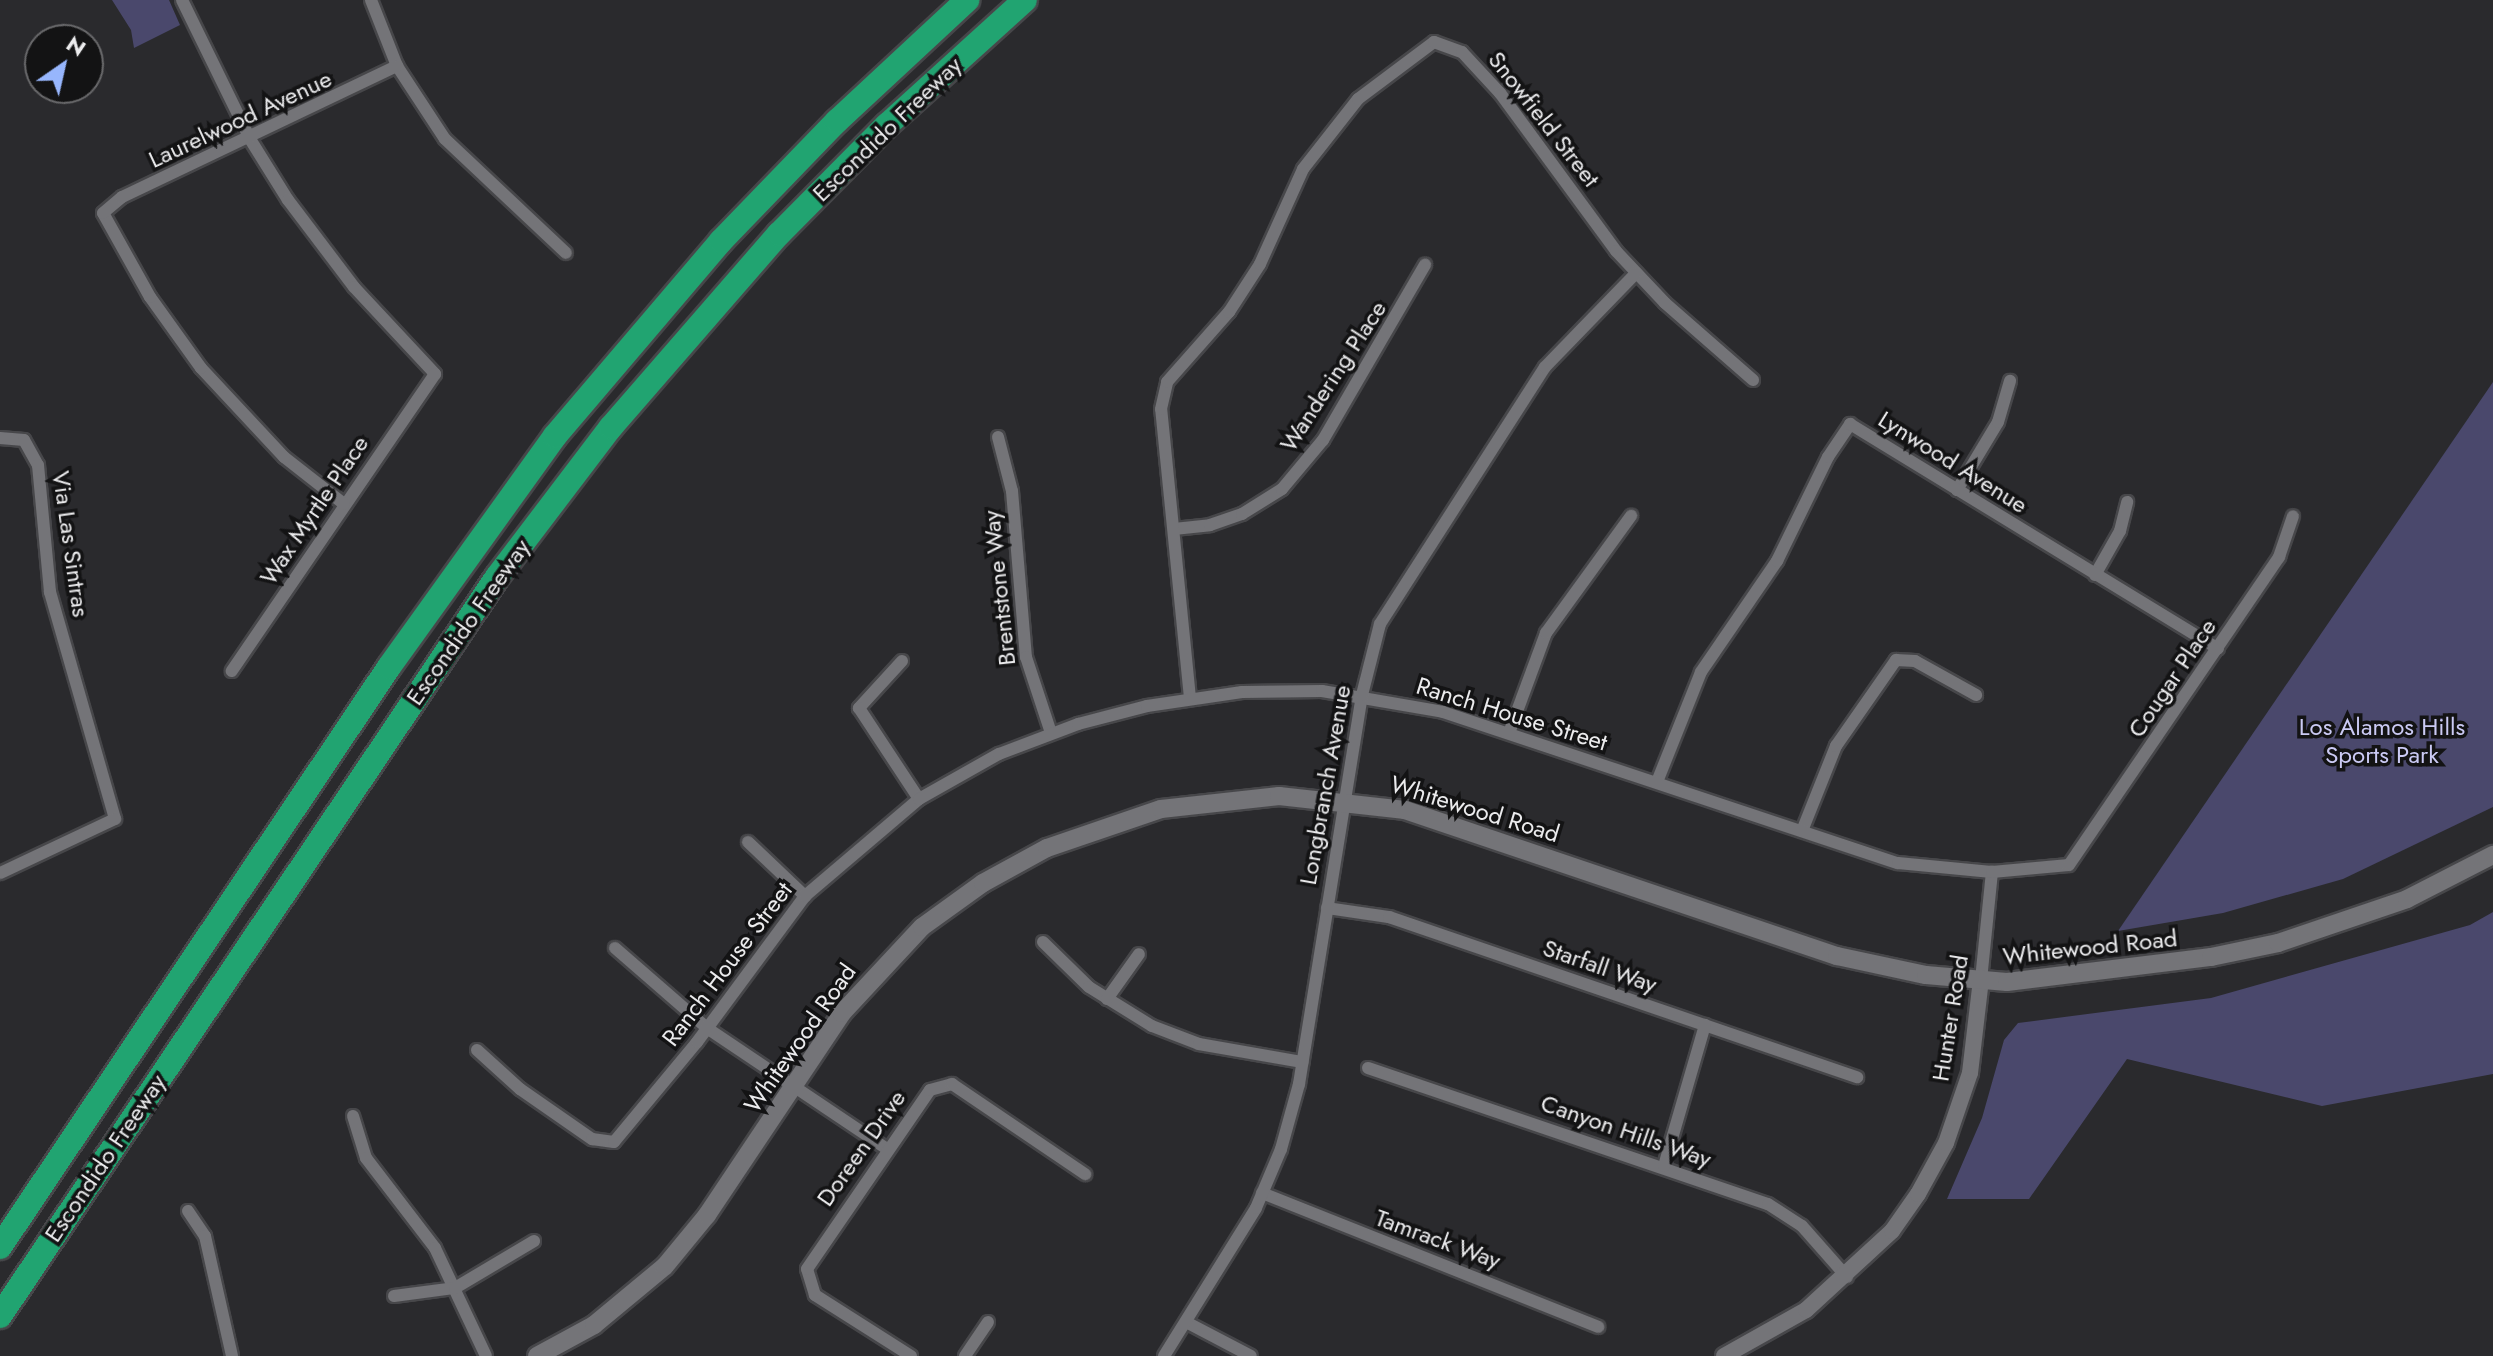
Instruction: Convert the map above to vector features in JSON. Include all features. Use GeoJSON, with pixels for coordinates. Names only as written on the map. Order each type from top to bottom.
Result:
{"type":"FeatureCollection","features":[{"type":"Feature","properties":{"kind":"highway","name":"Escondido Freeway"},"geometry":{"type":"LineString","coordinates":[[0,1247],[389,667],[555,436],[721,241],[837,121],[967,0]]}},
{"type":"Feature","properties":{"kind":"highway","name":"Escondido Freeway"},"geometry":{"type":"LineString","coordinates":[[0,1316],[497,577],[611,427],[779,234],[887,125],[1025,0]]}},
{"type":"Feature","properties":{"kind":"main road","name":"Whitewood Road"},"geometry":{"type":"LineString","coordinates":[[537,1356],[594,1325],[665,1266],[707,1215],[842,1013],[896,952],[955,902],[1013,865],[1091,829],[1190,803],[1279,796],[1344,799],[1469,829],[1837,956],[1981,980],[2074,976],[2278,943],[2407,899],[2493,855]]}},
{"type":"Feature","properties":{"kind":"street"},"geometry":{"type":"LineString","coordinates":[[182,0],[250,139]]}},
{"type":"Feature","properties":{"kind":"street"},"geometry":{"type":"LineString","coordinates":[[371,0],[397,66],[445,139],[566,253]]}},
{"type":"Feature","properties":{"kind":"street","name":"Snowfield Street"},"geometry":{"type":"LineString","coordinates":[[1174,529],[1161,409],[1167,382],[1229,312],[1260,264],[1303,169],[1358,99],[1434,42],[1462,52],[1500,93],[1636,273],[1753,380]]}},
{"type":"Feature","properties":{"kind":"street","name":"Laurelwood Avenue"},"geometry":{"type":"LineString","coordinates":[[344,504],[284,457],[210,380],[150,297],[103,213],[122,197],[250,139],[397,66]]}},
{"type":"Feature","properties":{"kind":"street","name":"Wax Myrtle Place"},"geometry":{"type":"LineString","coordinates":[[232,671],[435,374],[326,252],[250,139]]}},
{"type":"Feature","properties":{"kind":"street","name":"Wandering Place"},"geometry":{"type":"LineString","coordinates":[[1174,529],[1210,525],[1242,514],[1282,489],[1323,440],[1425,265]]}},
{"type":"Feature","properties":{"kind":"street","name":"Longbranch Avenue"},"geometry":{"type":"LineString","coordinates":[[1164,1356],[1262,1193],[1281,1149],[1302,1062],[1362,695],[1380,624],[1545,367],[1636,273]]}},
{"type":"Feature","properties":{"kind":"street"},"geometry":{"type":"LineString","coordinates":[[1957,490],[1998,422],[2010,381]]}},
{"type":"Feature","properties":{"kind":"street","name":"Lynwood Avenue"},"geometry":{"type":"LineString","coordinates":[[1657,782],[1701,672],[1777,561],[1828,457],[1850,424],[2218,649]]}},
{"type":"Feature","properties":{"kind":"street","name":"Brentstone Way"},"geometry":{"type":"LineString","coordinates":[[998,437],[1012,491],[1026,657],[1051,733]]}},
{"type":"Feature","properties":{"kind":"street","name":"Via Las Sintras"},"geometry":{"type":"LineString","coordinates":[[0,438],[24,440],[38,465],[50,592],[115,819],[0,873]]}},
{"type":"Feature","properties":{"kind":"street"},"geometry":{"type":"LineString","coordinates":[[2095,575],[2120,531],[2127,502]]}},
{"type":"Feature","properties":{"kind":"street"},"geometry":{"type":"LineString","coordinates":[[1509,733],[1546,633],[1631,516]]}},
{"type":"Feature","properties":{"kind":"street","name":"Cougar Place"},"geometry":{"type":"LineString","coordinates":[[2076,859],[2279,557],[2293,516]]}},
{"type":"Feature","properties":{"kind":"street"},"geometry":{"type":"LineString","coordinates":[[1174,529],[1190,698]]}},
{"type":"Feature","properties":{"kind":"street"},"geometry":{"type":"LineString","coordinates":[[1802,831],[1836,746],[1879,678],[1896,660],[1915,661],[1976,695]]}},
{"type":"Feature","properties":{"kind":"street"},"geometry":{"type":"LineString","coordinates":[[902,661],[859,708],[919,799]]}},
{"type":"Feature","properties":{"kind":"street","name":"Ranch House Street"},"geometry":{"type":"LineString","coordinates":[[477,1050],[520,1089],[592,1139],[614,1142],[707,1028],[805,896],[919,799],[999,754],[1051,733],[1190,698],[1282,690],[1362,695],[1509,733],[1898,863],[1992,872],[2069,865],[2076,859]]}},
{"type":"Feature","properties":{"kind":"street"},"geometry":{"type":"LineString","coordinates":[[748,842],[805,896]]}},
{"type":"Feature","properties":{"kind":"street","name":"Hunter Road"},"geometry":{"type":"LineString","coordinates":[[1724,1356],[1806,1310],[1847,1277],[1892,1231],[1946,1143],[1970,1073],[1992,872]]}},
{"type":"Feature","properties":{"kind":"street","name":"Starfall Way"},"geometry":{"type":"LineString","coordinates":[[1327,908],[1389,917],[1857,1077]]}},
{"type":"Feature","properties":{"kind":"street"},"geometry":{"type":"LineString","coordinates":[[1043,942],[1107,999],[1152,1026],[1199,1044],[1302,1062]]}},
{"type":"Feature","properties":{"kind":"street"},"geometry":{"type":"LineString","coordinates":[[615,948],[707,1028],[887,1149]]}},
{"type":"Feature","properties":{"kind":"street"},"geometry":{"type":"LineString","coordinates":[[1107,999],[1139,954]]}},
{"type":"Feature","properties":{"kind":"street"},"geometry":{"type":"LineString","coordinates":[[1664,1166],[1705,1025]]}},
{"type":"Feature","properties":{"kind":"street","name":"Canyon Hills Way"},"geometry":{"type":"LineString","coordinates":[[1368,1068],[1664,1166],[1768,1204],[1802,1226],[1847,1277]]}},
{"type":"Feature","properties":{"kind":"street","name":"Doreen Drive"},"geometry":{"type":"LineString","coordinates":[[911,1356],[815,1295],[807,1269],[930,1090],[952,1084],[1085,1174]]}},
{"type":"Feature","properties":{"kind":"street"},"geometry":{"type":"LineString","coordinates":[[353,1116],[366,1158],[421,1226],[455,1288],[486,1356]]}},
{"type":"Feature","properties":{"kind":"street","name":"Tamrack Way"},"geometry":{"type":"LineString","coordinates":[[1262,1193],[1598,1327]]}},
{"type":"Feature","properties":{"kind":"street"},"geometry":{"type":"LineString","coordinates":[[188,1211],[205,1236],[232,1356]]}},
{"type":"Feature","properties":{"kind":"street"},"geometry":{"type":"LineString","coordinates":[[394,1296],[455,1288],[534,1241]]}},
{"type":"Feature","properties":{"kind":"street"},"geometry":{"type":"LineString","coordinates":[[965,1356],[988,1322]]}},
{"type":"Feature","properties":{"kind":"street"},"geometry":{"type":"LineString","coordinates":[[1186,1322],[1251,1356]]}},
{"type":"Feature","properties":{"kind":"green space"},"geometry":{"type":"Polygon","coordinates":[[[112,0],[169,0],[180,25],[134,48],[131,30],[112,0]]]}},
{"type":"Feature","properties":{"kind":"green space","name":"Los Alamos Hills Sports Park"},"geometry":{"type":"Polygon","coordinates":[[[2493,382],[2493,807],[2343,879],[2223,913],[2118,931],[2493,382]]]}},
{"type":"Feature","properties":{"kind":"green space"},"geometry":{"type":"Polygon","coordinates":[[[2493,912],[2493,1074],[2322,1106],[2127,1059],[2029,1199],[1947,1199],[1982,1118],[2004,1040],[2018,1023],[2211,998],[2470,925],[2493,912]]]}}]}
